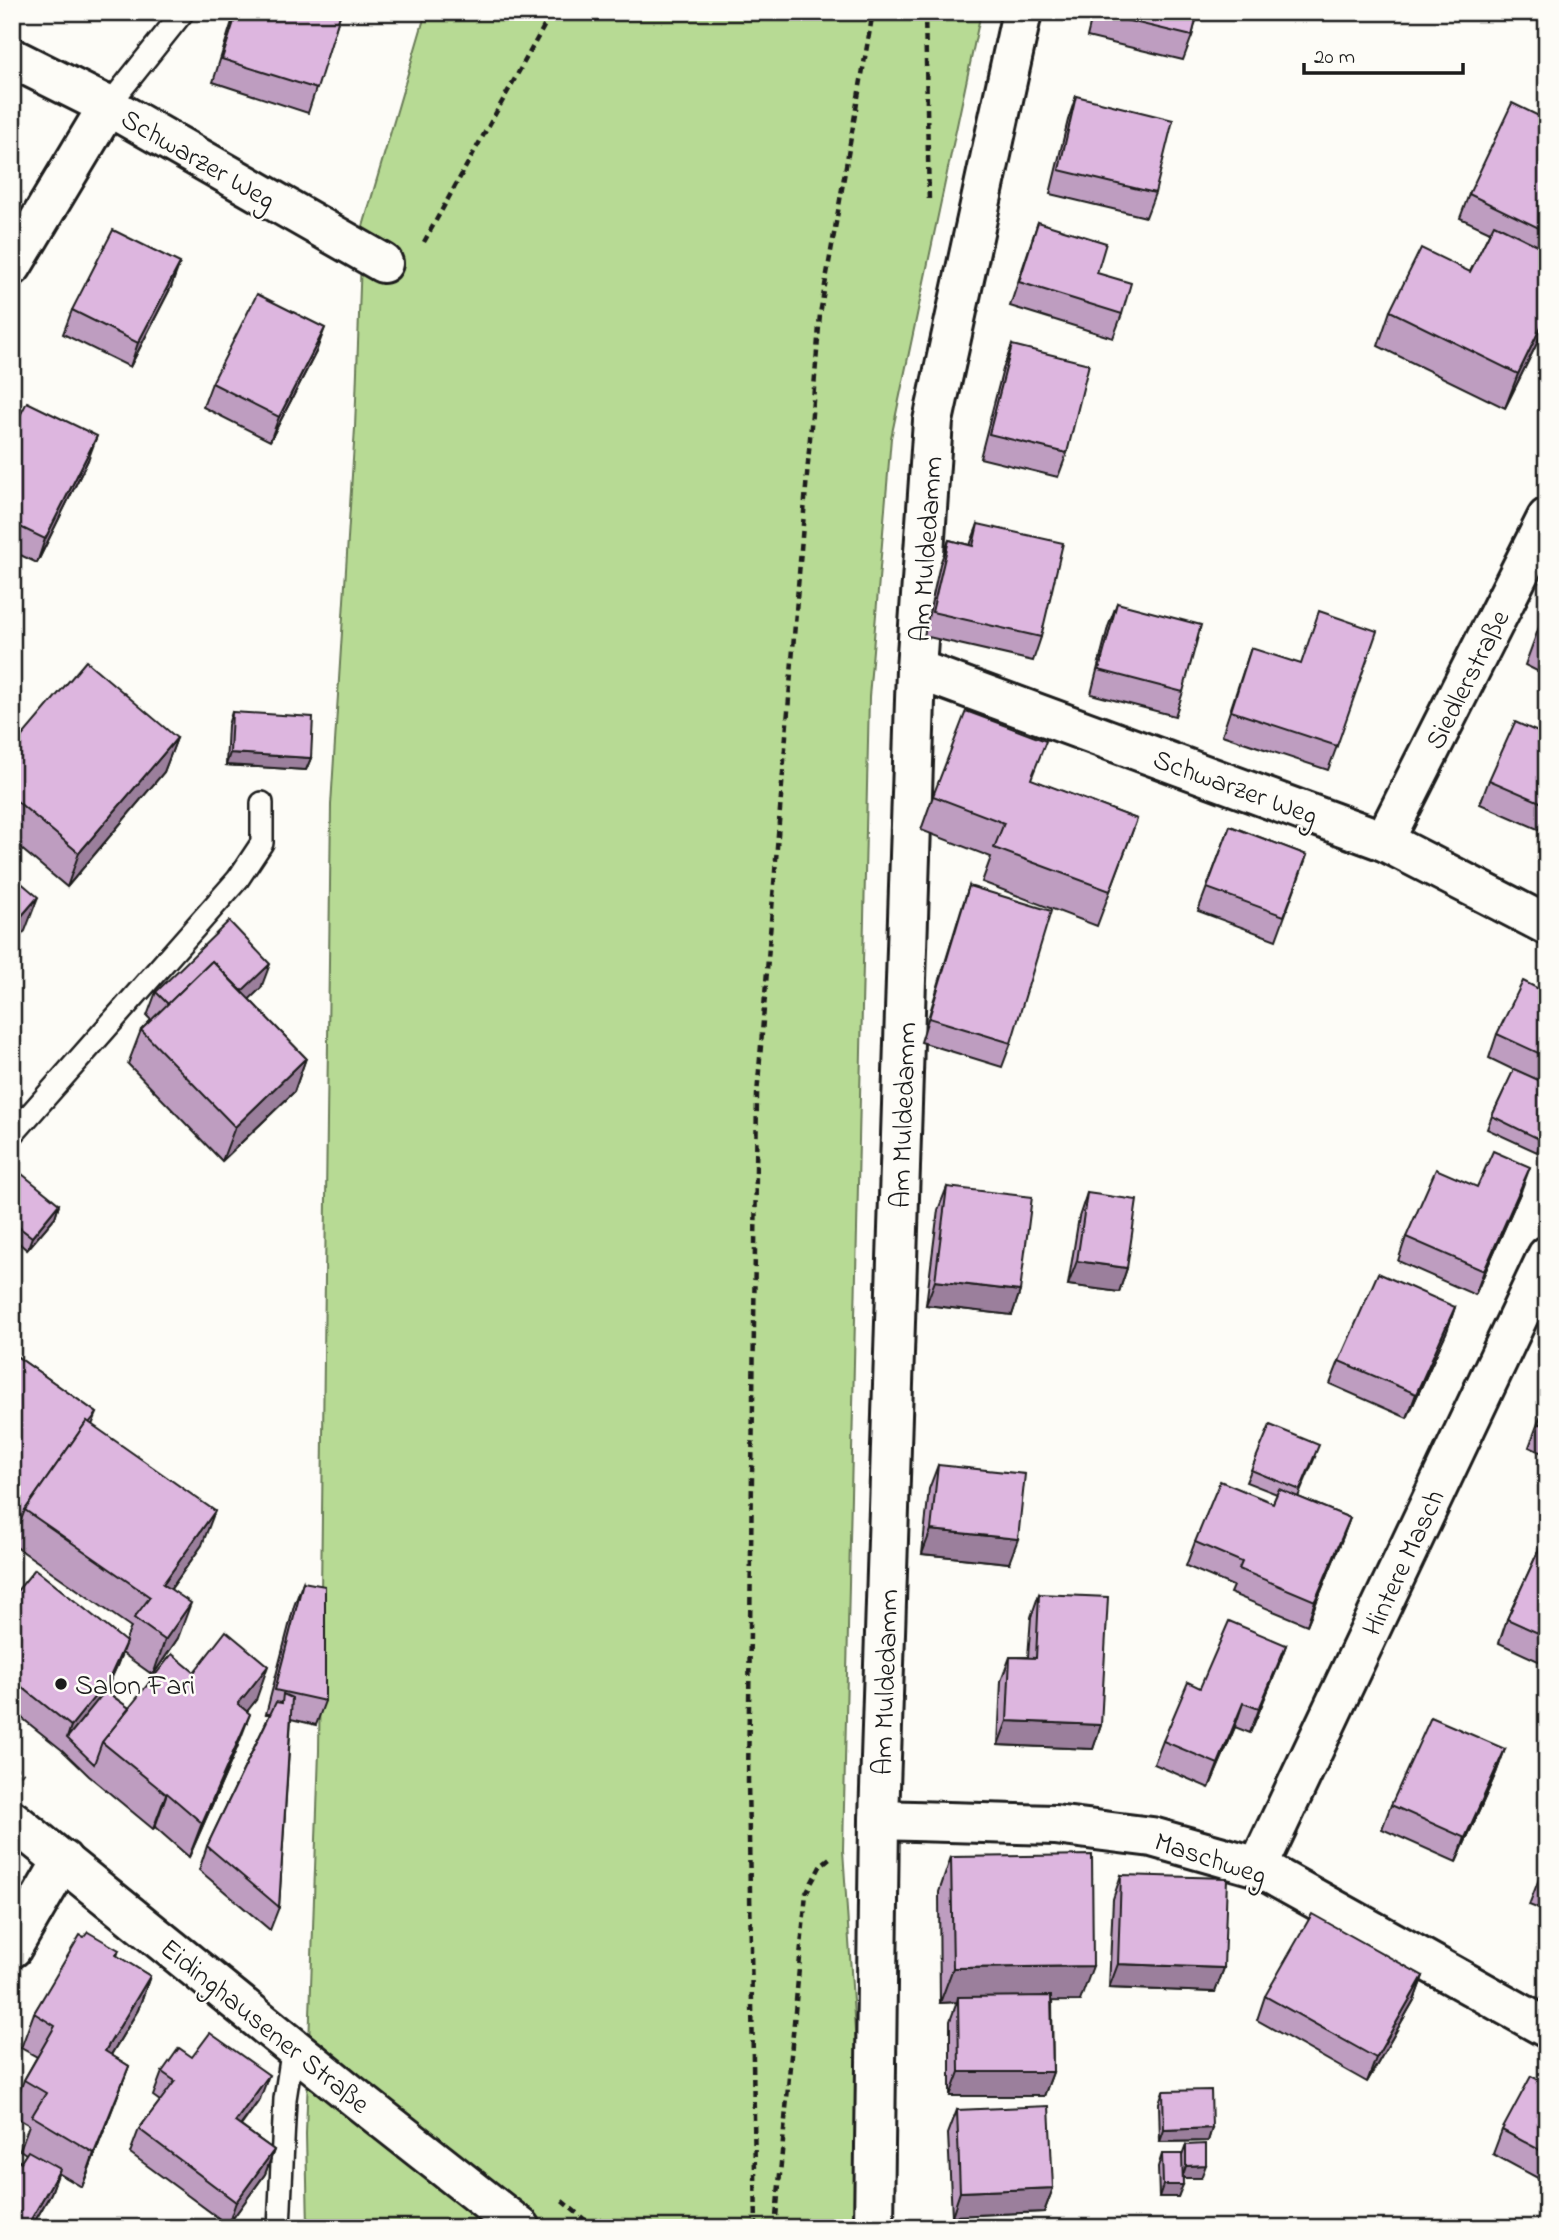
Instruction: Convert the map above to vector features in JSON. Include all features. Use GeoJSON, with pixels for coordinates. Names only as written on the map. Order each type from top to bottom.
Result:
{"type":"FeatureCollection","features":[{"type":"Feature","properties":{"kind":"street","name":"Am Muldedamm"},"geometry":{"type":"LineString","coordinates":[[874,2228],[879,1820],[916,669],[933,421],[1022,12]]}},
{"type":"Feature","properties":{"kind":"street","name":"Schwarzer Weg"},"geometry":{"type":"LineString","coordinates":[[12,58],[108,106],[383,263]]}},
{"type":"Feature","properties":{"kind":"street"},"geometry":{"type":"LineString","coordinates":[[12,266],[108,106]]}},
{"type":"Feature","properties":{"kind":"street","name":"Siedlerstraße"},"geometry":{"type":"LineString","coordinates":[[1384,841],[1547,518]]}},
{"type":"Feature","properties":{"kind":"street","name":"Schwarzer Weg"},"geometry":{"type":"LineString","coordinates":[[916,669],[1384,841],[1547,925]]}},
{"type":"Feature","properties":{"kind":"street","name":"Hintere Masch"},"geometry":{"type":"LineString","coordinates":[[1258,1867],[1547,1256]]}},
{"type":"Feature","properties":{"kind":"street","name":"Eidinghausener Straße"},"geometry":{"type":"LineString","coordinates":[[12,1820],[521,2228]]}},
{"type":"Feature","properties":{"kind":"street","name":"Maschweg"},"geometry":{"type":"LineString","coordinates":[[879,1820],[1055,1825],[1152,1837],[1258,1867],[1547,2028]]}},
{"type":"Feature","properties":{"kind":"street"},"geometry":{"type":"LineString","coordinates":[[12,1948],[63,1860]]}},
{"type":"Feature","properties":{"kind":"lane"},"geometry":{"type":"LineString","coordinates":[[108,106],[183,12]]}},
{"type":"Feature","properties":{"kind":"lane"},"geometry":{"type":"LineString","coordinates":[[12,1135],[238,879],[262,843],[262,803]]}},
{"type":"Feature","properties":{"kind":"lane"},"geometry":{"type":"LineString","coordinates":[[279,2228],[285,2099],[293,2047]]}},
{"type":"Feature","properties":{"kind":"path"},"geometry":{"type":"LineString","coordinates":[[383,263],[425,241],[552,12]]}},
{"type":"Feature","properties":{"kind":"path"},"geometry":{"type":"LineString","coordinates":[[756,2228],[748,1781],[757,1095],[820,314],[873,12]]}},
{"type":"Feature","properties":{"kind":"path"},"geometry":{"type":"LineString","coordinates":[[775,2228],[806,1893],[821,1865],[879,1820]]}},
{"type":"Feature","properties":{"kind":"green space"},"geometry":{"type":"Polygon","coordinates":[[[426,12],[981,12],[891,438],[869,697],[843,1850],[868,2228],[308,2228],[306,2134],[319,1751],[331,805],[355,428],[362,230],[426,12]]]}},
{"type":"Feature","properties":{"kind":"building"},"geometry":{"type":"Polygon","coordinates":[[[237,12],[341,12],[317,89],[222,59],[237,12]]]}},
{"type":"Feature","properties":{"kind":"building"},"geometry":{"type":"Polygon","coordinates":[[[1096,12],[1198,12],[1192,36],[1096,12]]]}},
{"type":"Feature","properties":{"kind":"building"},"geometry":{"type":"Polygon","coordinates":[[[1076,96],[1173,120],[1155,193],[1059,170],[1076,96]]]}},
{"type":"Feature","properties":{"kind":"building"},"geometry":{"type":"Polygon","coordinates":[[[1512,103],[1547,120],[1547,232],[1469,194],[1512,103]]]}},
{"type":"Feature","properties":{"kind":"building"},"geometry":{"type":"Polygon","coordinates":[[[1038,222],[1106,243],[1097,273],[1131,283],[1122,314],[1019,282],[1038,222]]]}},
{"type":"Feature","properties":{"kind":"building"},"geometry":{"type":"Polygon","coordinates":[[[1494,224],[1547,250],[1547,314],[1518,374],[1390,311],[1421,248],[1470,272],[1494,224]]]}},
{"type":"Feature","properties":{"kind":"building"},"geometry":{"type":"Polygon","coordinates":[[[113,230],[180,263],[138,343],[72,310],[113,230]]]}},
{"type":"Feature","properties":{"kind":"building"},"geometry":{"type":"Polygon","coordinates":[[[257,294],[325,328],[279,417],[212,383],[257,294]]]}},
{"type":"Feature","properties":{"kind":"building"},"geometry":{"type":"Polygon","coordinates":[[[1012,345],[1089,364],[1067,453],[989,434],[1012,345]]]}},
{"type":"Feature","properties":{"kind":"building"},"geometry":{"type":"Polygon","coordinates":[[[27,402],[97,436],[45,539],[12,523],[12,431],[27,402]]]}},
{"type":"Feature","properties":{"kind":"building"},"geometry":{"type":"Polygon","coordinates":[[[978,524],[1063,543],[1041,637],[932,612],[949,540],[973,546],[978,524]]]}},
{"type":"Feature","properties":{"kind":"building"},"geometry":{"type":"Polygon","coordinates":[[[1117,603],[1201,625],[1183,692],[1099,670],[1117,603]]]}},
{"type":"Feature","properties":{"kind":"building"},"geometry":{"type":"Polygon","coordinates":[[[1547,609],[1547,625],[1541,622],[1547,609]]]}},
{"type":"Feature","properties":{"kind":"building"},"geometry":{"type":"Polygon","coordinates":[[[1319,611],[1377,631],[1337,746],[1231,711],[1251,648],[1301,664],[1319,611]]]}},
{"type":"Feature","properties":{"kind":"building"},"geometry":{"type":"Polygon","coordinates":[[[86,661],[177,738],[79,853],[12,797],[12,748],[86,661]]]}},
{"type":"Feature","properties":{"kind":"building"},"geometry":{"type":"Polygon","coordinates":[[[966,711],[1046,741],[1031,779],[1137,819],[1110,891],[994,848],[1004,823],[933,796],[966,711]]]}},
{"type":"Feature","properties":{"kind":"building"},"geometry":{"type":"Polygon","coordinates":[[[232,712],[313,717],[311,758],[230,753],[232,712]]]}},
{"type":"Feature","properties":{"kind":"building"},"geometry":{"type":"Polygon","coordinates":[[[1515,722],[1547,736],[1547,805],[1489,780],[1515,722]]]}},
{"type":"Feature","properties":{"kind":"building"},"geometry":{"type":"Polygon","coordinates":[[[1230,826],[1307,855],[1284,916],[1207,888],[1230,826]]]}},
{"type":"Feature","properties":{"kind":"building"},"geometry":{"type":"Polygon","coordinates":[[[12,875],[38,897],[12,927],[12,875]]]}},
{"type":"Feature","properties":{"kind":"building"},"geometry":{"type":"Polygon","coordinates":[[[969,886],[1051,911],[1011,1043],[929,1018],[969,886]]]}},
{"type":"Feature","properties":{"kind":"building"},"geometry":{"type":"Polygon","coordinates":[[[229,921],[270,964],[242,991],[212,961],[168,1004],[156,992],[229,921]]]}},
{"type":"Feature","properties":{"kind":"building"},"geometry":{"type":"Polygon","coordinates":[[[212,961],[306,1058],[235,1127],[141,1030],[212,961]]]}},
{"type":"Feature","properties":{"kind":"building"},"geometry":{"type":"Polygon","coordinates":[[[1523,981],[1547,993],[1547,1057],[1497,1034],[1523,981]]]}},
{"type":"Feature","properties":{"kind":"building"},"geometry":{"type":"Polygon","coordinates":[[[1514,1069],[1547,1084],[1547,1128],[1541,1140],[1492,1116],[1514,1069]]]}},
{"type":"Feature","properties":{"kind":"building"},"geometry":{"type":"Polygon","coordinates":[[[1493,1151],[1530,1167],[1484,1271],[1406,1237],[1436,1169],[1477,1187],[1493,1151]]]}},
{"type":"Feature","properties":{"kind":"building"},"geometry":{"type":"Polygon","coordinates":[[[22,1174],[59,1204],[32,1237],[12,1222],[12,1187],[22,1174]]]}},
{"type":"Feature","properties":{"kind":"building"},"geometry":{"type":"Polygon","coordinates":[[[947,1187],[1032,1197],[1020,1291],[935,1281],[947,1187]]]}},
{"type":"Feature","properties":{"kind":"building"},"geometry":{"type":"Polygon","coordinates":[[[1087,1193],[1137,1200],[1127,1268],[1077,1261],[1087,1193]]]}},
{"type":"Feature","properties":{"kind":"building"},"geometry":{"type":"Polygon","coordinates":[[[1378,1273],[1455,1307],[1416,1394],[1339,1361],[1378,1273]]]}},
{"type":"Feature","properties":{"kind":"building"},"geometry":{"type":"Polygon","coordinates":[[[12,1353],[97,1413],[89,1423],[87,1421],[25,1510],[21,1520],[12,1514],[12,1353]]]}},
{"type":"Feature","properties":{"kind":"building"},"geometry":{"type":"Polygon","coordinates":[[[1547,1404],[1547,1427],[1538,1423],[1547,1404]]]}},
{"type":"Feature","properties":{"kind":"building"},"geometry":{"type":"Polygon","coordinates":[[[87,1421],[215,1511],[163,1584],[191,1603],[165,1640],[134,1618],[150,1597],[25,1510],[87,1421]]]}},
{"type":"Feature","properties":{"kind":"building"},"geometry":{"type":"Polygon","coordinates":[[[1270,1425],[1319,1445],[1300,1490],[1251,1470],[1270,1425]]]}},
{"type":"Feature","properties":{"kind":"building"},"geometry":{"type":"Polygon","coordinates":[[[938,1465],[1025,1474],[1018,1539],[931,1530],[938,1465]]]}},
{"type":"Feature","properties":{"kind":"building"},"geometry":{"type":"Polygon","coordinates":[[[1220,1481],[1273,1503],[1279,1489],[1350,1518],[1315,1601],[1239,1569],[1242,1562],[1195,1542],[1220,1481]]]}},
{"type":"Feature","properties":{"kind":"building"},"geometry":{"type":"Polygon","coordinates":[[[1547,1532],[1547,1637],[1507,1619],[1547,1532]]]}},
{"type":"Feature","properties":{"kind":"building","name":"Salon Fari"},"geometry":{"type":"Polygon","coordinates":[[[35,1569],[126,1642],[109,1679],[71,1726],[12,1679],[12,1597],[35,1569]]]}},
{"type":"Feature","properties":{"kind":"building"},"geometry":{"type":"Polygon","coordinates":[[[303,1582],[325,1586],[325,1701],[275,1690],[303,1582]]]}},
{"type":"Feature","properties":{"kind":"building"},"geometry":{"type":"Polygon","coordinates":[[[1039,1594],[1108,1597],[1101,1725],[1007,1721],[1010,1657],[1036,1658],[1039,1594]]]}},
{"type":"Feature","properties":{"kind":"building"},"geometry":{"type":"Polygon","coordinates":[[[1229,1621],[1286,1645],[1259,1709],[1243,1703],[1218,1764],[1163,1741],[1188,1682],[1200,1688],[1229,1621]]]}},
{"type":"Feature","properties":{"kind":"building"},"geometry":{"type":"Polygon","coordinates":[[[226,1631],[268,1666],[238,1704],[250,1714],[202,1823],[102,1742],[172,1654],[194,1672],[226,1631]]]}},
{"type":"Feature","properties":{"kind":"building"},"geometry":{"type":"Polygon","coordinates":[[[105,1691],[129,1708],[102,1742],[94,1764],[67,1738],[105,1691]]]}},
{"type":"Feature","properties":{"kind":"building"},"geometry":{"type":"Polygon","coordinates":[[[283,1694],[292,1698],[279,1907],[207,1846],[276,1702],[282,1703],[283,1694]]]}},
{"type":"Feature","properties":{"kind":"building"},"geometry":{"type":"Polygon","coordinates":[[[1431,1717],[1505,1749],[1465,1838],[1391,1805],[1431,1717]]]}},
{"type":"Feature","properties":{"kind":"building"},"geometry":{"type":"Polygon","coordinates":[[[1092,1855],[1093,1966],[953,1968],[951,1857],[1092,1855]]]}},
{"type":"Feature","properties":{"kind":"building"},"geometry":{"type":"Polygon","coordinates":[[[1547,1858],[1547,1873],[1542,1871],[1547,1858]]]}},
{"type":"Feature","properties":{"kind":"building"},"geometry":{"type":"Polygon","coordinates":[[[1121,1875],[1227,1878],[1224,1968],[1118,1964],[1121,1875]]]}},
{"type":"Feature","properties":{"kind":"building"},"geometry":{"type":"Polygon","coordinates":[[[1312,1914],[1423,1976],[1376,2058],[1265,1996],[1312,1914]]]}},
{"type":"Feature","properties":{"kind":"building"},"geometry":{"type":"Polygon","coordinates":[[[88,1932],[119,1950],[116,1955],[150,1976],[105,2051],[129,2066],[94,2153],[32,2116],[46,2093],[24,2080],[55,2026],[34,2013],[80,1935],[84,1937],[88,1932]]]}},
{"type":"Feature","properties":{"kind":"building"},"geometry":{"type":"Polygon","coordinates":[[[1051,1996],[1053,2072],[959,2072],[958,1997],[1051,1996]]]}},
{"type":"Feature","properties":{"kind":"building"},"geometry":{"type":"Polygon","coordinates":[[[210,2033],[269,2075],[235,2122],[274,2150],[236,2202],[139,2129],[175,2081],[162,2072],[179,2048],[192,2057],[210,2033]]]}},
{"type":"Feature","properties":{"kind":"building"},"geometry":{"type":"Polygon","coordinates":[[[1531,2076],[1547,2084],[1547,2154],[1502,2130],[1531,2076]]]}},
{"type":"Feature","properties":{"kind":"building"},"geometry":{"type":"Polygon","coordinates":[[[1211,2090],[1212,2128],[1164,2130],[1163,2091],[1211,2090]]]}},
{"type":"Feature","properties":{"kind":"building"},"geometry":{"type":"Polygon","coordinates":[[[1049,2106],[1053,2188],[960,2192],[957,2110],[1049,2106]]]}},
{"type":"Feature","properties":{"kind":"building"},"geometry":{"type":"Polygon","coordinates":[[[1206,2144],[1206,2165],[1186,2166],[1186,2145],[1206,2144]]]}},
{"type":"Feature","properties":{"kind":"building"},"geometry":{"type":"Polygon","coordinates":[[[28,2151],[60,2169],[26,2228],[12,2228],[12,2157],[21,2162],[28,2151]]]}},
{"type":"Feature","properties":{"kind":"building"},"geometry":{"type":"Polygon","coordinates":[[[1162,2154],[1182,2154],[1183,2185],[1163,2185],[1162,2154]]]}},
{"type":"Feature","properties":{"kind":"place","name":"Salon Fari"},"geometry":{"type":"Point","coordinates":[61,1684]}}]}
